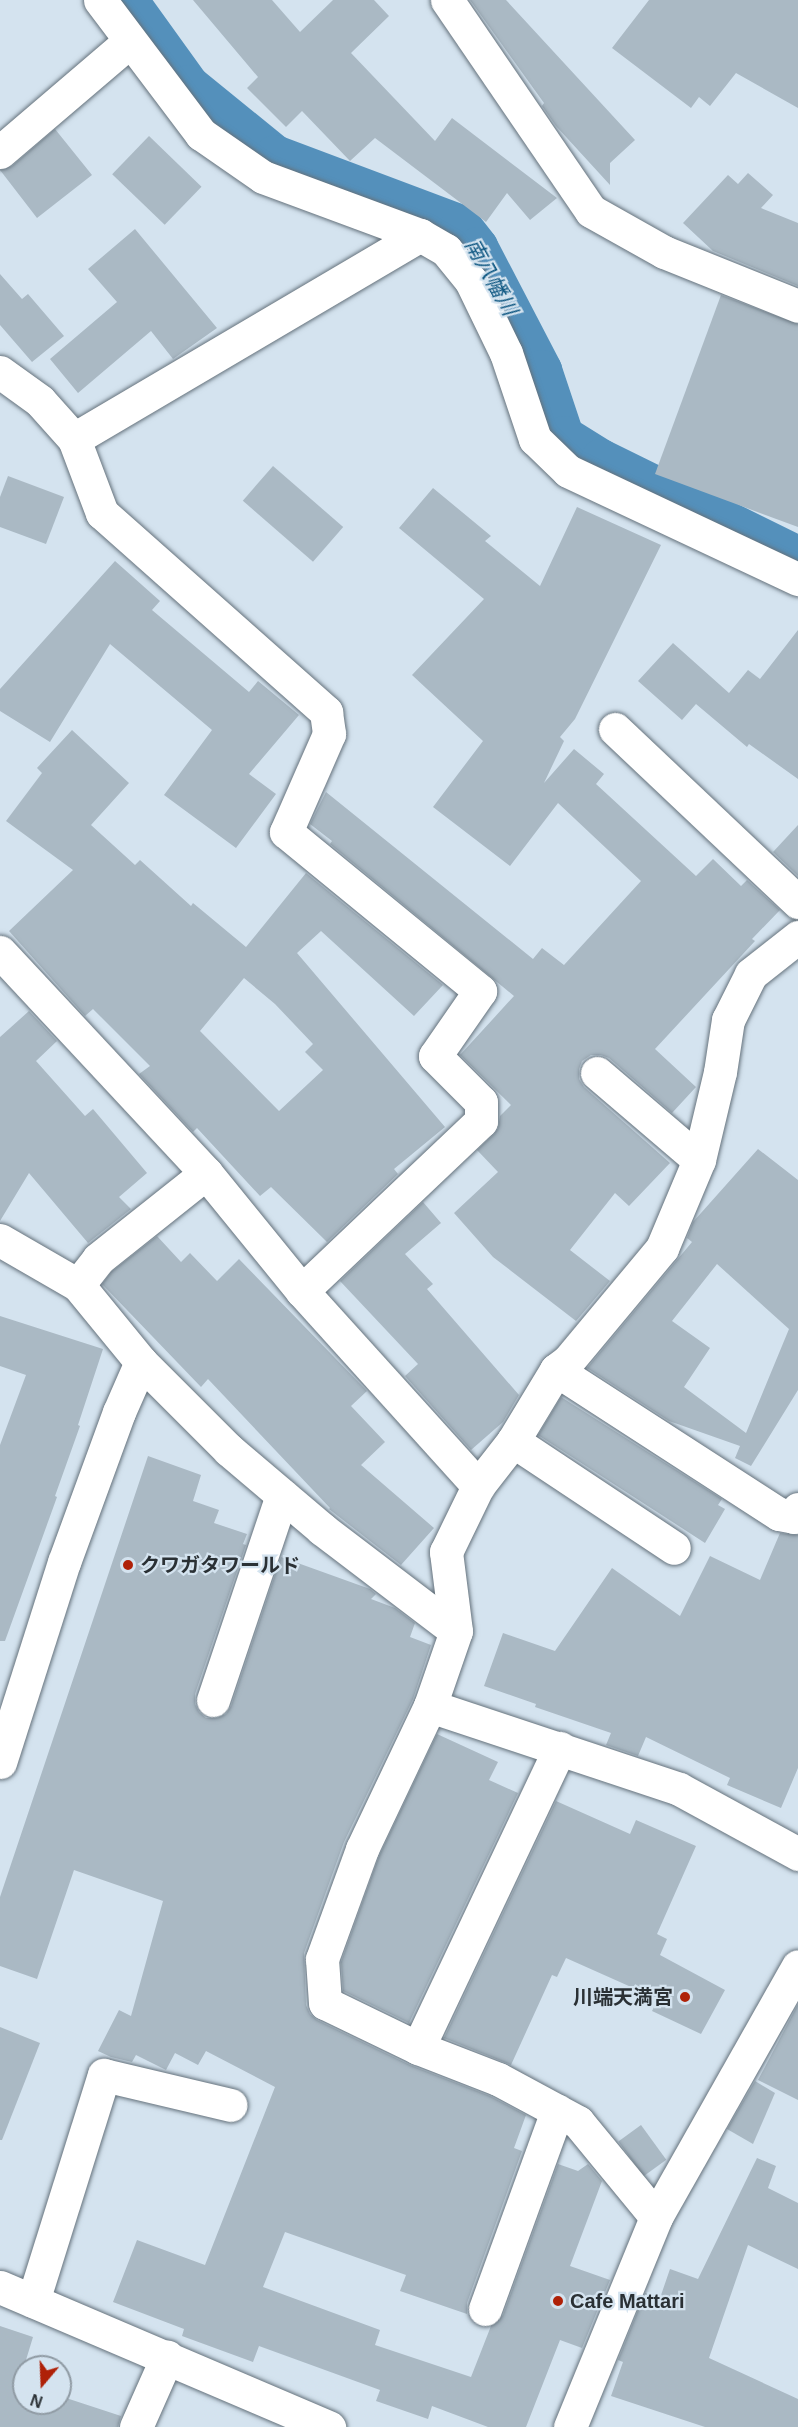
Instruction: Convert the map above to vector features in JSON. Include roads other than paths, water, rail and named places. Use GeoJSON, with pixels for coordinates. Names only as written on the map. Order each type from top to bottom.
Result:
{"type":"FeatureCollection","features":[{"type":"Feature","properties":{"kind":"street"},"geometry":{"type":"LineString","coordinates":[[100,0],[129,42],[201,135],[263,177],[420,235],[446,250],[471,281],[506,353],[535,439],[568,471],[798,579]]}},
{"type":"Feature","properties":{"kind":"street"},"geometry":{"type":"LineString","coordinates":[[447,0],[591,211],[664,252],[798,306]]}},
{"type":"Feature","properties":{"kind":"street"},"geometry":{"type":"LineString","coordinates":[[0,152],[129,42]]}},
{"type":"Feature","properties":{"kind":"street"},"geometry":{"type":"LineString","coordinates":[[74,439],[420,235]]}},
{"type":"Feature","properties":{"kind":"street"},"geometry":{"type":"LineString","coordinates":[[0,372],[40,402],[74,439],[102,513],[326,712],[329,734],[286,832],[480,991],[435,1056],[481,1101],[481,1121],[302,1291]]}},
{"type":"Feature","properties":{"kind":"street"},"geometry":{"type":"LineString","coordinates":[[615,729],[798,902]]}},
{"type":"Feature","properties":{"kind":"street"},"geometry":{"type":"LineString","coordinates":[[656,2217],[578,2122],[498,2079],[418,2048],[325,2003],[321,1959],[362,1849],[430,1706],[456,1631],[446,1552],[478,1486],[513,1441],[556,1370],[568,1361],[663,1248],[699,1160],[720,1072],[728,1020],[751,974],[798,937]]}},
{"type":"Feature","properties":{"kind":"street"},"geometry":{"type":"LineString","coordinates":[[0,952],[206,1173],[302,1291],[478,1486]]}},
{"type":"Feature","properties":{"kind":"street"},"geometry":{"type":"LineString","coordinates":[[597,1073],[699,1160]]}},
{"type":"Feature","properties":{"kind":"street"},"geometry":{"type":"LineString","coordinates":[[78,1285],[98,1259],[206,1173]]}},
{"type":"Feature","properties":{"kind":"street"},"geometry":{"type":"LineString","coordinates":[[0,1240],[78,1285],[141,1362],[229,1450],[322,1529],[456,1631]]}},
{"type":"Feature","properties":{"kind":"street"},"geometry":{"type":"LineString","coordinates":[[0,1762],[64,1562],[119,1412],[141,1362]]}},
{"type":"Feature","properties":{"kind":"street"},"geometry":{"type":"LineString","coordinates":[[556,1370],[779,1514],[794,1518],[798,1509]]}},
{"type":"Feature","properties":{"kind":"street"},"geometry":{"type":"LineString","coordinates":[[513,1441],[674,1548]]}},
{"type":"Feature","properties":{"kind":"street"},"geometry":{"type":"LineString","coordinates":[[213,1700],[282,1495]]}},
{"type":"Feature","properties":{"kind":"street"},"geometry":{"type":"LineString","coordinates":[[430,1706],[680,1790],[798,1854]]}},
{"type":"Feature","properties":{"kind":"street"},"geometry":{"type":"LineString","coordinates":[[418,2048],[560,1748]]}},
{"type":"Feature","properties":{"kind":"street"},"geometry":{"type":"LineString","coordinates":[[570,2427],[656,2217],[798,1966]]}},
{"type":"Feature","properties":{"kind":"street"},"geometry":{"type":"LineString","coordinates":[[33,2301],[104,2075],[231,2105]]}},
{"type":"Feature","properties":{"kind":"street"},"geometry":{"type":"LineString","coordinates":[[485,2309],[557,2111]]}},
{"type":"Feature","properties":{"kind":"street"},"geometry":{"type":"LineString","coordinates":[[0,2287],[329,2427]]}},
{"type":"Feature","properties":{"kind":"street"},"geometry":{"type":"LineString","coordinates":[[136,2427],[167,2357]]}},
{"type":"Feature","properties":{"kind":"waterway","name":"南八幡川"},"geometry":{"type":"LineString","coordinates":[[128,0],[189,85],[275,155],[461,225],[478,247],[542,370],[564,436],[601,459],[798,556]]}},
{"type":"Feature","properties":{"kind":"place","name":"クワガタワールド"},"geometry":{"type":"Point","coordinates":[128,1565]}},
{"type":"Feature","properties":{"kind":"place","name":"川端天満宮"},"geometry":{"type":"Point","coordinates":[685,1997]}},
{"type":"Feature","properties":{"kind":"place","name":"Cafe Mattari"},"geometry":{"type":"Point","coordinates":[558,2301]}}]}
